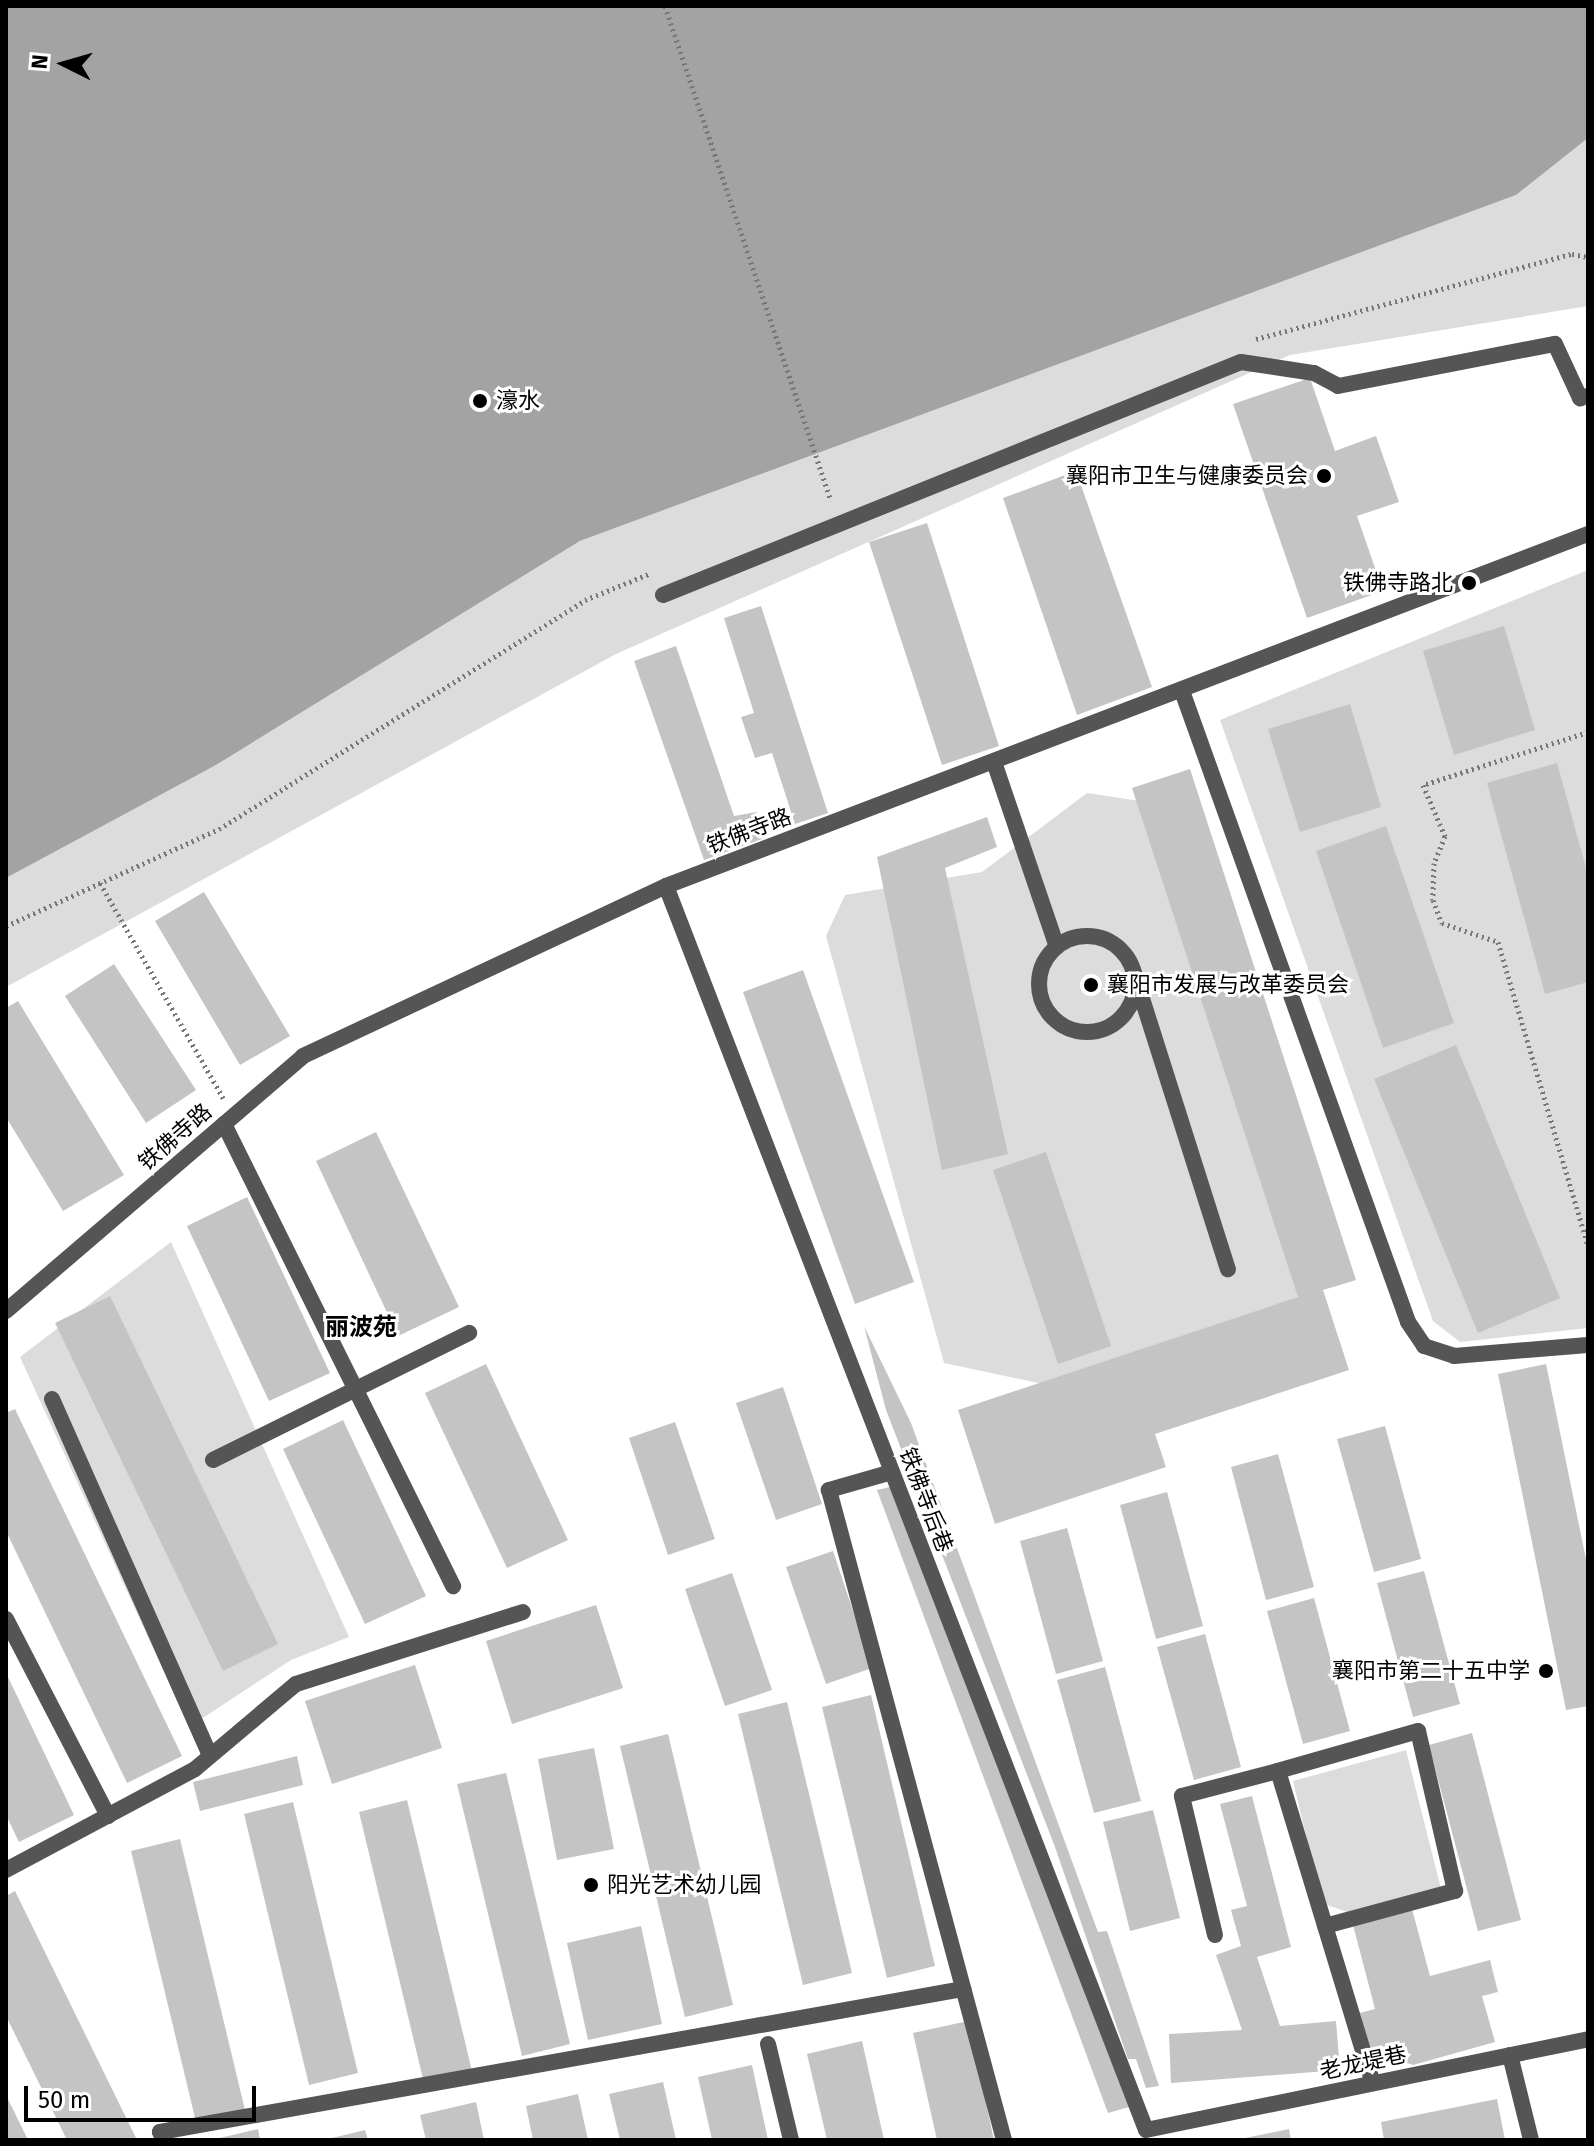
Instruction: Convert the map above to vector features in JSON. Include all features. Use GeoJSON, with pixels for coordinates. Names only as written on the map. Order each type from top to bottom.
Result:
{"type":"FeatureCollection","features":[{"type":"Feature","properties":{"kind":"street"},"geometry":{"type":"LineString","coordinates":[[663,595],[1241,362],[1314,373],[1338,386],[1555,344],[1580,398],[1588,396]]}},
{"type":"Feature","properties":{"kind":"street","name":"铁佛寺路"},"geometry":{"type":"LineString","coordinates":[[6,1311],[303,1056],[666,886],[1588,534]]}},
{"type":"Feature","properties":{"kind":"street"},"geometry":{"type":"LineString","coordinates":[[1182,691],[1408,1322],[1424,1346],[1454,1356],[1588,1345]]}},
{"type":"Feature","properties":{"kind":"street"},"geometry":{"type":"LineString","coordinates":[[994,762],[1057,947]]}},
{"type":"Feature","properties":{"kind":"street","name":"铁佛寺后巷"},"geometry":{"type":"LineString","coordinates":[[666,886],[1146,2130]]}},
{"type":"Feature","properties":{"kind":"street"},"geometry":{"type":"LineString","coordinates":[[1133,970],[1132,1001],[1112,1025],[1097,1031],[1067,1027],[1044,1005],[1040,990],[1046,959],[1057,947],[1085,935],[1116,945],[1133,970],[1228,1269]]}},
{"type":"Feature","properties":{"kind":"street"},"geometry":{"type":"LineString","coordinates":[[229,1120],[355,1388],[453,1586]]}},
{"type":"Feature","properties":{"kind":"street"},"geometry":{"type":"LineString","coordinates":[[213,1460],[469,1333]]}},
{"type":"Feature","properties":{"kind":"street"},"geometry":{"type":"LineString","coordinates":[[52,1399],[210,1756]]}},
{"type":"Feature","properties":{"kind":"street"},"geometry":{"type":"LineString","coordinates":[[892,1472],[829,1490],[1004,2140]]}},
{"type":"Feature","properties":{"kind":"street"},"geometry":{"type":"LineString","coordinates":[[6,1870],[108,1816],[210,1756],[296,1684],[523,1612]]}},
{"type":"Feature","properties":{"kind":"street"},"geometry":{"type":"LineString","coordinates":[[6,1619],[108,1816]]}},
{"type":"Feature","properties":{"kind":"street"},"geometry":{"type":"LineString","coordinates":[[1215,1935],[1182,1796],[1418,1731],[1455,1891],[1325,1926]]}},
{"type":"Feature","properties":{"kind":"street"},"geometry":{"type":"LineString","coordinates":[[1278,1771],[1373,2083]]}},
{"type":"Feature","properties":{"kind":"street"},"geometry":{"type":"LineString","coordinates":[[164,2140],[160,2132],[963,1989]]}},
{"type":"Feature","properties":{"kind":"street","name":"老龙堤巷"},"geometry":{"type":"LineString","coordinates":[[1146,2130],[1588,2039]]}},
{"type":"Feature","properties":{"kind":"street"},"geometry":{"type":"LineString","coordinates":[[768,2044],[791,2140]]}},
{"type":"Feature","properties":{"kind":"street"},"geometry":{"type":"LineString","coordinates":[[1510,2055],[1531,2140]]}},
{"type":"Feature","properties":{"kind":"path"},"geometry":{"type":"LineString","coordinates":[[665,6],[831,501]]}},
{"type":"Feature","properties":{"kind":"path"},"geometry":{"type":"LineString","coordinates":[[1588,732],[1423,785],[1445,836],[1434,863],[1433,900],[1442,923],[1498,942],[1588,1246]]}},
{"type":"Feature","properties":{"kind":"path"},"geometry":{"type":"LineString","coordinates":[[100,883],[229,1120]]}},
{"type":"Feature","properties":{"kind":"shaded area","name":"濠水"},"geometry":{"type":"Polygon","coordinates":[[[6,6],[1588,6],[1588,138],[1516,195],[580,541],[216,765],[6,878],[6,6]]]}},
{"type":"Feature","properties":{"kind":"shaded area"},"geometry":{"type":"Polygon","coordinates":[[[1588,138],[1588,306],[1290,355],[616,654],[6,987],[6,878],[216,765],[580,541],[1516,195],[1588,138]]]}},
{"type":"Feature","properties":{"kind":"shaded area"},"geometry":{"type":"Polygon","coordinates":[[[1588,570],[1588,1328],[1460,1342],[1433,1321],[1220,720],[1588,570]]]}},
{"type":"Feature","properties":{"kind":"shaded area"},"geometry":{"type":"Polygon","coordinates":[[[1087,793],[1166,805],[1307,1243],[1292,1327],[1086,1393],[944,1363],[826,936],[845,895],[982,872],[1087,793]]]}},
{"type":"Feature","properties":{"kind":"shaded area"},"geometry":{"type":"Polygon","coordinates":[[[171,1242],[349,1637],[291,1660],[189,1727],[20,1357],[171,1242]]]}},
{"type":"Feature","properties":{"kind":"shaded area"},"geometry":{"type":"Polygon","coordinates":[[[1406,1750],[1442,1893],[1355,1915],[1322,1903],[1293,1781],[1406,1750]]]}},
{"type":"Feature","properties":{"kind":"building","name":"襄阳市卫生与健康委员会"},"geometry":{"type":"Polygon","coordinates":[[[1310,378],[1335,451],[1376,436],[1399,502],[1357,516],[1383,591],[1307,618],[1233,404],[1310,378]]]}},
{"type":"Feature","properties":{"kind":"building"},"geometry":{"type":"Polygon","coordinates":[[[1076,471],[1152,687],[1077,715],[1003,498],[1076,471]]]}},
{"type":"Feature","properties":{"kind":"building"},"geometry":{"type":"Polygon","coordinates":[[[927,523],[999,746],[942,765],[869,542],[927,523]]]}},
{"type":"Feature","properties":{"kind":"building"},"geometry":{"type":"Polygon","coordinates":[[[761,606],[828,813],[795,824],[772,753],[755,758],[741,717],[754,713],[724,618],[761,606]]]}},
{"type":"Feature","properties":{"kind":"building"},"geometry":{"type":"Polygon","coordinates":[[[1504,626],[1535,730],[1454,755],[1423,651],[1504,626]]]}},
{"type":"Feature","properties":{"kind":"building"},"geometry":{"type":"Polygon","coordinates":[[[676,646],[734,816],[757,812],[765,838],[704,860],[634,661],[676,646]]]}},
{"type":"Feature","properties":{"kind":"building"},"geometry":{"type":"Polygon","coordinates":[[[1350,704],[1381,807],[1300,832],[1268,729],[1350,704]]]}},
{"type":"Feature","properties":{"kind":"building"},"geometry":{"type":"Polygon","coordinates":[[[1557,763],[1588,875],[1588,982],[1545,994],[1487,783],[1557,763]]]}},
{"type":"Feature","properties":{"kind":"building"},"geometry":{"type":"Polygon","coordinates":[[[1190,769],[1356,1280],[1323,1290],[1349,1370],[1155,1434],[1166,1467],[995,1524],[958,1410],[1298,1297],[1132,788],[1190,769]]]}},
{"type":"Feature","properties":{"kind":"building"},"geometry":{"type":"Polygon","coordinates":[[[987,817],[997,847],[945,868],[1008,1154],[942,1170],[877,857],[987,817]]]}},
{"type":"Feature","properties":{"kind":"building"},"geometry":{"type":"Polygon","coordinates":[[[1386,826],[1454,1023],[1383,1048],[1316,851],[1386,826]]]}},
{"type":"Feature","properties":{"kind":"building"},"geometry":{"type":"Polygon","coordinates":[[[204,892],[290,1036],[240,1065],[155,921],[204,892]]]}},
{"type":"Feature","properties":{"kind":"building"},"geometry":{"type":"Polygon","coordinates":[[[114,964],[196,1090],[146,1123],[65,996],[114,964]]]}},
{"type":"Feature","properties":{"kind":"building"},"geometry":{"type":"Polygon","coordinates":[[[803,970],[914,1282],[855,1304],[743,992],[803,970]]]}},
{"type":"Feature","properties":{"kind":"building"},"geometry":{"type":"Polygon","coordinates":[[[18,1001],[124,1175],[63,1211],[6,1117],[6,1008],[18,1001]]]}},
{"type":"Feature","properties":{"kind":"building"},"geometry":{"type":"Polygon","coordinates":[[[1456,1045],[1560,1298],[1478,1333],[1374,1079],[1456,1045]]]}},
{"type":"Feature","properties":{"kind":"building"},"geometry":{"type":"Polygon","coordinates":[[[376,1132],[459,1307],[398,1336],[316,1161],[376,1132]]]}},
{"type":"Feature","properties":{"kind":"building"},"geometry":{"type":"Polygon","coordinates":[[[1046,1152],[1111,1346],[1058,1364],[993,1170],[1046,1152]]]}},
{"type":"Feature","properties":{"kind":"building"},"geometry":{"type":"Polygon","coordinates":[[[247,1197],[330,1373],[269,1401],[187,1226],[247,1197]]]}},
{"type":"Feature","properties":{"kind":"building"},"geometry":{"type":"Polygon","coordinates":[[[110,1296],[278,1644],[223,1671],[55,1323],[110,1296]]]}},
{"type":"Feature","properties":{"kind":"building"},"geometry":{"type":"Polygon","coordinates":[[[864,1326],[911,1423],[1098,1932],[1107,1931],[1159,2086],[1146,2088],[1136,2059],[1128,2059],[1055,1847],[886,1410],[864,1326]]]}},
{"type":"Feature","properties":{"kind":"building"},"geometry":{"type":"Polygon","coordinates":[[[486,1364],[568,1540],[507,1568],[425,1393],[486,1364]]]}},
{"type":"Feature","properties":{"kind":"building"},"geometry":{"type":"Polygon","coordinates":[[[1546,1364],[1588,1569],[1588,1706],[1566,1710],[1498,1374],[1546,1364]]]}},
{"type":"Feature","properties":{"kind":"building"},"geometry":{"type":"Polygon","coordinates":[[[783,1387],[822,1504],[776,1520],[736,1403],[783,1387]]]}},
{"type":"Feature","properties":{"kind":"building"},"geometry":{"type":"Polygon","coordinates":[[[15,1409],[182,1756],[127,1783],[6,1531],[6,1413],[15,1409]]]}},
{"type":"Feature","properties":{"kind":"building"},"geometry":{"type":"Polygon","coordinates":[[[343,1420],[426,1596],[365,1624],[283,1449],[343,1420]]]}},
{"type":"Feature","properties":{"kind":"building"},"geometry":{"type":"Polygon","coordinates":[[[675,1422],[715,1539],[668,1555],[629,1438],[675,1422]]]}},
{"type":"Feature","properties":{"kind":"building"},"geometry":{"type":"Polygon","coordinates":[[[1385,1426],[1421,1559],[1374,1572],[1337,1439],[1385,1426]]]}},
{"type":"Feature","properties":{"kind":"building"},"geometry":{"type":"Polygon","coordinates":[[[1278,1454],[1314,1587],[1266,1600],[1231,1467],[1278,1454]]]}},
{"type":"Feature","properties":{"kind":"building"},"geometry":{"type":"Polygon","coordinates":[[[890,1487],[1129,2107],[1108,2113],[877,1490],[890,1487]]]}},
{"type":"Feature","properties":{"kind":"building"},"geometry":{"type":"Polygon","coordinates":[[[1167,1492],[1203,1626],[1156,1639],[1120,1505],[1167,1492]]]}},
{"type":"Feature","properties":{"kind":"building"},"geometry":{"type":"Polygon","coordinates":[[[1067,1528],[1103,1661],[1056,1674],[1020,1541],[1067,1528]]]}},
{"type":"Feature","properties":{"kind":"building"},"geometry":{"type":"Polygon","coordinates":[[[833,1551],[872,1668],[826,1684],[786,1567],[833,1551]]]}},
{"type":"Feature","properties":{"kind":"building"},"geometry":{"type":"Polygon","coordinates":[[[1424,1571],[1460,1704],[1413,1717],[1377,1583],[1424,1571]]]}},
{"type":"Feature","properties":{"kind":"building"},"geometry":{"type":"Polygon","coordinates":[[[732,1573],[772,1690],[725,1706],[685,1589],[732,1573]]]}},
{"type":"Feature","properties":{"kind":"building"},"geometry":{"type":"Polygon","coordinates":[[[1314,1598],[1350,1731],[1303,1744],[1267,1611],[1314,1598]]]}},
{"type":"Feature","properties":{"kind":"building"},"geometry":{"type":"Polygon","coordinates":[[[596,1605],[623,1688],[512,1724],[486,1641],[596,1605]]]}},
{"type":"Feature","properties":{"kind":"building"},"geometry":{"type":"Polygon","coordinates":[[[1205,1634],[1241,1767],[1194,1780],[1157,1647],[1205,1634]]]}},
{"type":"Feature","properties":{"kind":"building"},"geometry":{"type":"Polygon","coordinates":[[[415,1665],[442,1748],[332,1784],[305,1701],[415,1665]]]}},
{"type":"Feature","properties":{"kind":"building"},"geometry":{"type":"Polygon","coordinates":[[[1105,1667],[1141,1801],[1094,1813],[1057,1680],[1105,1667]]]}},
{"type":"Feature","properties":{"kind":"building"},"geometry":{"type":"Polygon","coordinates":[[[6,1673],[74,1815],[19,1842],[6,1815],[6,1673]]]}},
{"type":"Feature","properties":{"kind":"building"},"geometry":{"type":"Polygon","coordinates":[[[871,1695],[935,1966],[887,1978],[822,1707],[871,1695]]]}},
{"type":"Feature","properties":{"kind":"building"},"geometry":{"type":"Polygon","coordinates":[[[787,1702],[852,1973],[803,1985],[738,1714],[787,1702]]]}},
{"type":"Feature","properties":{"kind":"building"},"geometry":{"type":"Polygon","coordinates":[[[1472,1733],[1521,1920],[1478,1931],[1429,1745],[1472,1733]]]}},
{"type":"Feature","properties":{"kind":"building"},"geometry":{"type":"Polygon","coordinates":[[[668,1734],[733,2005],[685,2017],[620,1746],[668,1734]]]}},
{"type":"Feature","properties":{"kind":"building"},"geometry":{"type":"Polygon","coordinates":[[[594,1748],[614,1849],[557,1860],[538,1759],[594,1748]]]}},
{"type":"Feature","properties":{"kind":"building"},"geometry":{"type":"Polygon","coordinates":[[[297,1756],[303,1785],[200,1811],[193,1782],[297,1756]]]}},
{"type":"Feature","properties":{"kind":"building"},"geometry":{"type":"Polygon","coordinates":[[[506,1773],[570,2044],[522,2056],[457,1784],[506,1773]]]}},
{"type":"Feature","properties":{"kind":"building"},"geometry":{"type":"Polygon","coordinates":[[[1252,1796],[1291,1947],[1257,1957],[1280,2026],[1336,2021],[1340,2070],[1171,2083],[1169,2034],[1242,2030],[1216,1955],[1241,1946],[1231,1910],[1247,1906],[1220,1804],[1252,1796]]]}},
{"type":"Feature","properties":{"kind":"building"},"geometry":{"type":"Polygon","coordinates":[[[407,1800],[472,2071],[424,2083],[359,1812],[407,1800]]]}},
{"type":"Feature","properties":{"kind":"building"},"geometry":{"type":"Polygon","coordinates":[[[293,1802],[358,2073],[309,2085],[244,1814],[293,1802]]]}},
{"type":"Feature","properties":{"kind":"building"},"geometry":{"type":"Polygon","coordinates":[[[1153,1810],[1180,1918],[1130,1931],[1103,1822],[1153,1810]]]}},
{"type":"Feature","properties":{"kind":"building"},"geometry":{"type":"Polygon","coordinates":[[[180,1839],[245,2110],[196,2122],[131,1851],[180,1839]]]}},
{"type":"Feature","properties":{"kind":"building"},"geometry":{"type":"Polygon","coordinates":[[[15,1891],[137,2140],[67,2140],[6,2016],[6,1896],[15,1891]]]}},
{"type":"Feature","properties":{"kind":"building"},"geometry":{"type":"Polygon","coordinates":[[[1412,1909],[1430,1976],[1490,1960],[1498,1992],[1482,1996],[1495,2042],[1413,2065],[1369,2050],[1360,2013],[1375,2009],[1353,1925],[1412,1909]]]}},
{"type":"Feature","properties":{"kind":"building"},"geometry":{"type":"Polygon","coordinates":[[[641,1926],[662,2024],[588,2040],[567,1943],[641,1926]]]}},
{"type":"Feature","properties":{"kind":"building"},"geometry":{"type":"Polygon","coordinates":[[[968,2021],[994,2140],[937,2140],[913,2033],[968,2021]]]}},
{"type":"Feature","properties":{"kind":"building"},"geometry":{"type":"Polygon","coordinates":[[[862,2041],[884,2140],[827,2140],[807,2054],[862,2041]]]}},
{"type":"Feature","properties":{"kind":"building"},"geometry":{"type":"Polygon","coordinates":[[[752,2065],[768,2140],[712,2140],[698,2077],[752,2065]]]}},
{"type":"Feature","properties":{"kind":"building"},"geometry":{"type":"Polygon","coordinates":[[[663,2082],[676,2140],[620,2140],[609,2094],[663,2082]]]}},
{"type":"Feature","properties":{"kind":"building"},"geometry":{"type":"Polygon","coordinates":[[[578,2094],[588,2140],[533,2140],[526,2106],[578,2094]]]}},
{"type":"Feature","properties":{"kind":"building"},"geometry":{"type":"Polygon","coordinates":[[[6,2095],[28,2140],[6,2140],[6,2095]]]}},
{"type":"Feature","properties":{"kind":"building"},"geometry":{"type":"Polygon","coordinates":[[[1497,2099],[1505,2140],[1384,2140],[1381,2122],[1497,2099]]]}},
{"type":"Feature","properties":{"kind":"building"},"geometry":{"type":"Polygon","coordinates":[[[476,2102],[484,2140],[426,2140],[420,2115],[476,2102]]]}},
{"type":"Feature","properties":{"kind":"building"},"geometry":{"type":"Polygon","coordinates":[[[258,2129],[260,2140],[215,2140],[215,2139],[258,2129]]]}},
{"type":"Feature","properties":{"kind":"building"},"geometry":{"type":"Polygon","coordinates":[[[1289,2129],[1291,2140],[1240,2140],[1240,2139],[1289,2129]]]}},
{"type":"Feature","properties":{"kind":"building"},"geometry":{"type":"Polygon","coordinates":[[[365,2130],[368,2140],[328,2140],[328,2139],[365,2130]]]}},
{"type":"Feature","properties":{"kind":"place","name":"濠水"},"geometry":{"type":"Point","coordinates":[480,401]}},
{"type":"Feature","properties":{"kind":"place","name":"襄阳市卫生与健康委员会"},"geometry":{"type":"Point","coordinates":[1324,476]}},
{"type":"Feature","properties":{"kind":"place","name":"铁佛寺路北"},"geometry":{"type":"Point","coordinates":[1469,583]}},
{"type":"Feature","properties":{"kind":"place","name":"襄阳市发展与改革委员会"},"geometry":{"type":"Point","coordinates":[1091,985]}},
{"type":"Feature","properties":{"kind":"place","name":"襄阳市第二十五中学"},"geometry":{"type":"Point","coordinates":[1546,1671]}},
{"type":"Feature","properties":{"kind":"place","name":"阳光艺术幼儿园"},"geometry":{"type":"Point","coordinates":[591,1885]}},
{"type":"Feature","properties":{"kind":"district","name":"丽波苑"},"geometry":{"type":"Point","coordinates":[361,1328]}}]}
